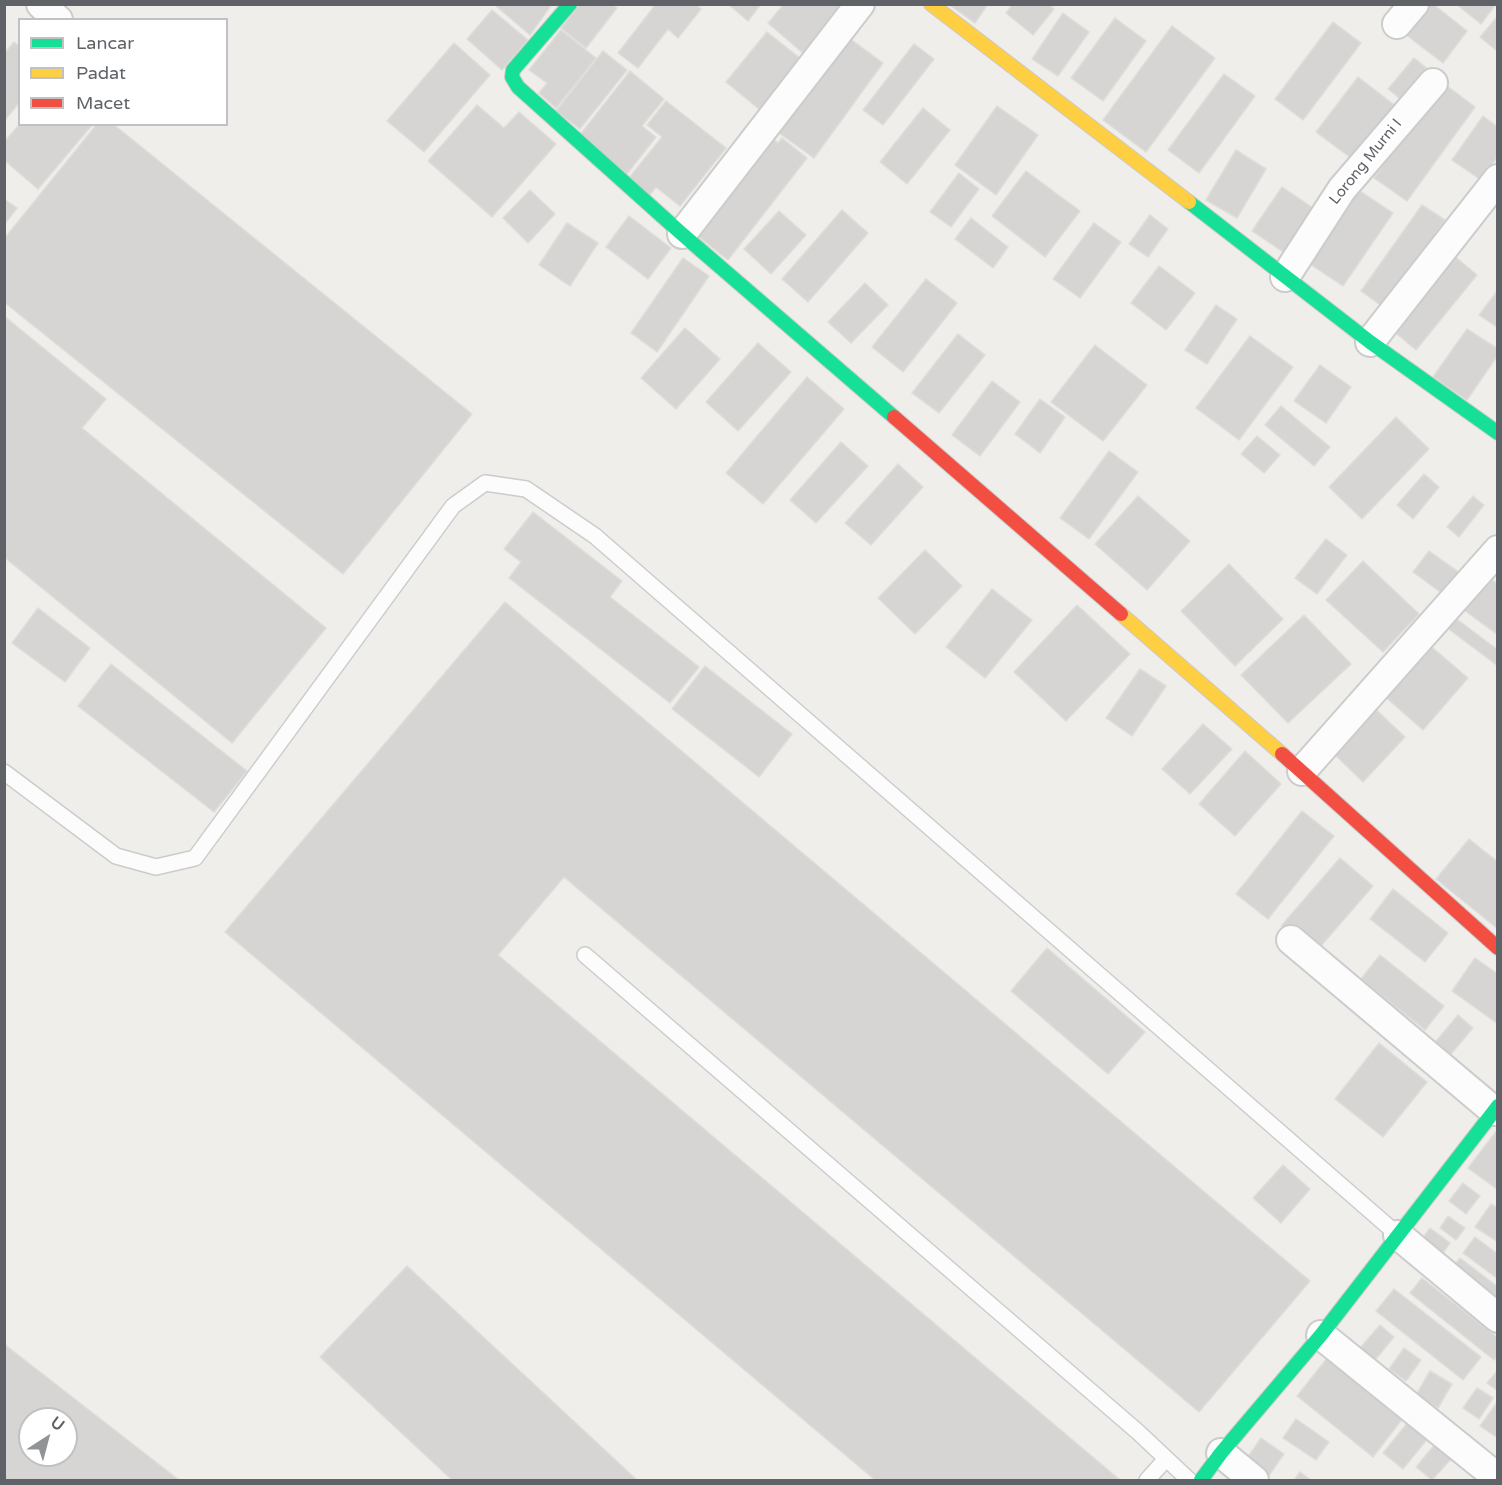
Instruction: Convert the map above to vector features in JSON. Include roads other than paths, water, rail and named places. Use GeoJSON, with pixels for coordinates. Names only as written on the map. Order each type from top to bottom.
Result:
{"type":"FeatureCollection","features":[{"type":"Feature","properties":{"kind":"street"},"geometry":{"type":"LineString","coordinates":[[41,4],[56,18]]}},
{"type":"Feature","properties":{"kind":"street"},"geometry":{"type":"LineString","coordinates":[[570,4],[513,69],[512,77],[515,83],[682,234],[1302,771],[1497,948]]}},
{"type":"Feature","properties":{"kind":"street"},"geometry":{"type":"LineString","coordinates":[[682,234],[860,4]]}},
{"type":"Feature","properties":{"kind":"street"},"geometry":{"type":"LineString","coordinates":[[931,4],[1370,342],[1497,433]]}},
{"type":"Feature","properties":{"kind":"street","name":"Lorong Murni I"},"geometry":{"type":"LineString","coordinates":[[1285,277],[1356,170],[1433,83]]}},
{"type":"Feature","properties":{"kind":"street"},"geometry":{"type":"LineString","coordinates":[[1370,342],[1497,178]]}},
{"type":"Feature","properties":{"kind":"street"},"geometry":{"type":"LineString","coordinates":[[1302,771],[1497,550]]}},
{"type":"Feature","properties":{"kind":"street"},"geometry":{"type":"LineString","coordinates":[[1201,1480],[1221,1453],[1321,1335],[1496,1108],[1291,940]]}},
{"type":"Feature","properties":{"kind":"street"},"geometry":{"type":"LineString","coordinates":[[1398,1234],[1497,1318]]}},
{"type":"Feature","properties":{"kind":"street"},"geometry":{"type":"LineString","coordinates":[[1321,1335],[1497,1478]]}},
{"type":"Feature","properties":{"kind":"street"},"geometry":{"type":"LineString","coordinates":[[1221,1453],[1254,1480]]}},
{"type":"Feature","properties":{"kind":"lane"},"geometry":{"type":"LineString","coordinates":[[4,772],[116,856],[156,867],[195,858],[453,506],[485,483],[526,489],[595,536],[1398,1234]]}},
{"type":"Feature","properties":{"kind":"lane"},"geometry":{"type":"LineString","coordinates":[[585,955],[1138,1432],[1190,1480]]}},
{"type":"Feature","properties":{"kind":"lane"},"geometry":{"type":"LineString","coordinates":[[1147,1480],[1166,1459]]}}]}
